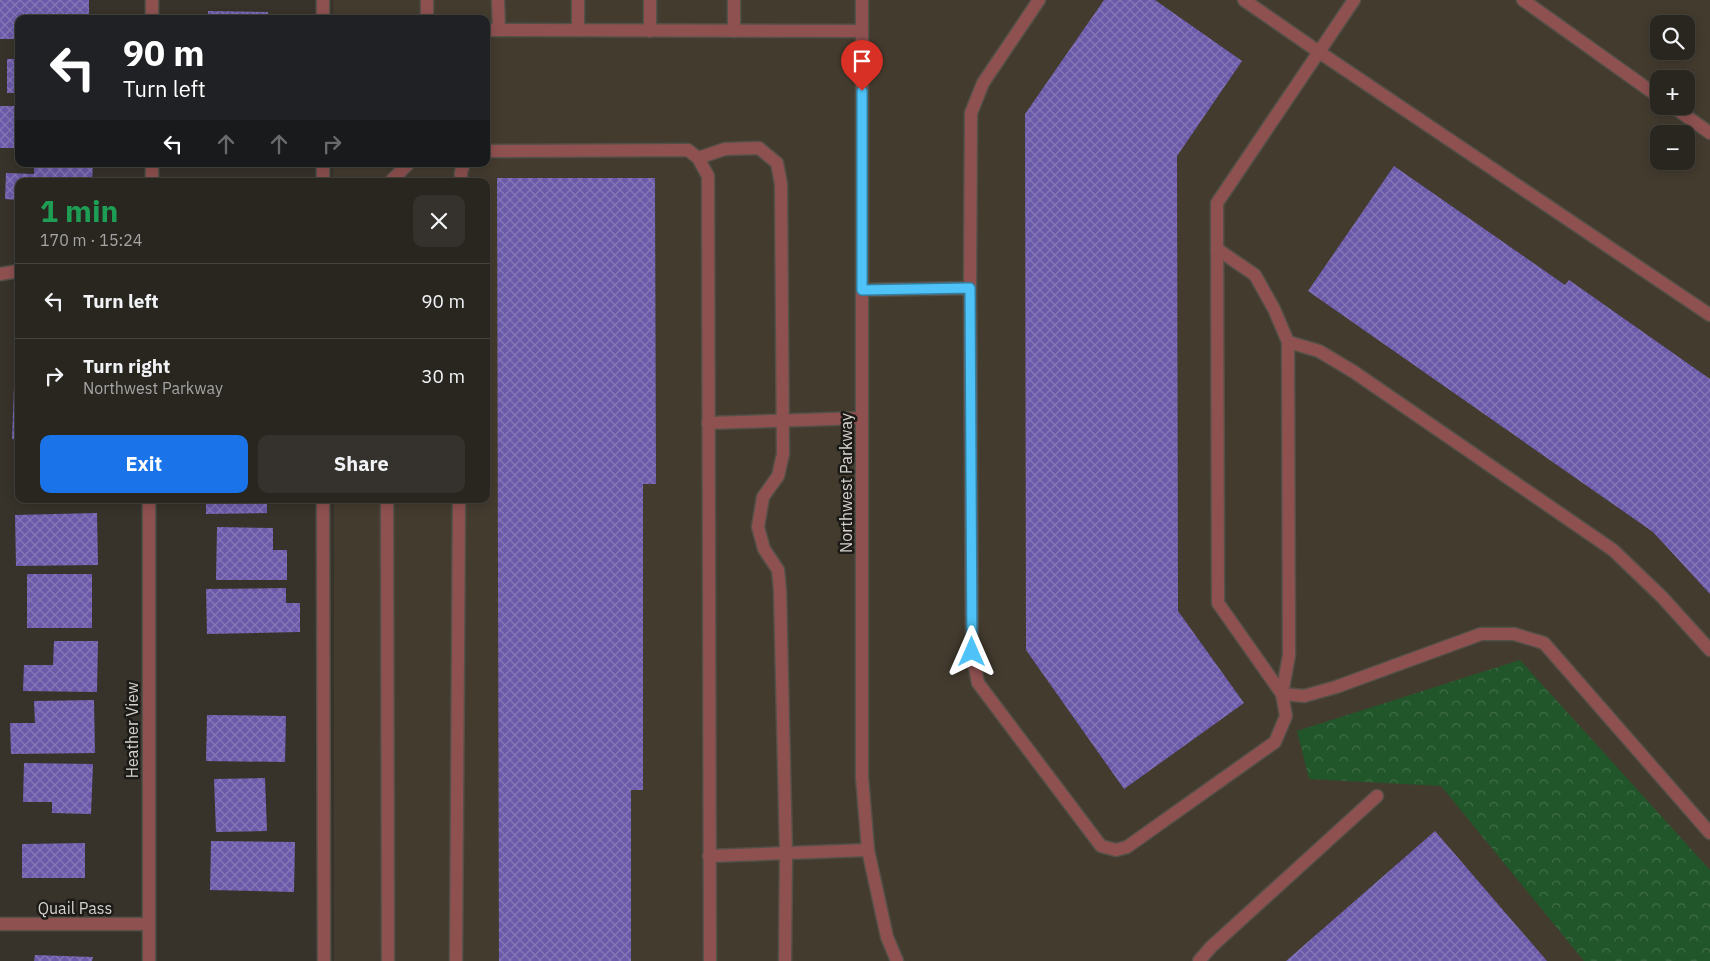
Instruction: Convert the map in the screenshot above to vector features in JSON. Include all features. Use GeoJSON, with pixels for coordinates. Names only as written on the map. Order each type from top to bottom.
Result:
{"type":"FeatureCollection","features":[{"type":"Feature","properties":{"kind":"street"},"geometry":{"type":"LineString","coordinates":[[152,0],[152,15]]}},
{"type":"Feature","properties":{"kind":"street"},"geometry":{"type":"LineString","coordinates":[[322,0],[322,15]]}},
{"type":"Feature","properties":{"kind":"street"},"geometry":{"type":"LineString","coordinates":[[427,0],[427,15]]}},
{"type":"Feature","properties":{"kind":"street"},"geometry":{"type":"LineString","coordinates":[[498,0],[492,30],[862,31]]}},
{"type":"Feature","properties":{"kind":"street"},"geometry":{"type":"LineString","coordinates":[[578,0],[578,30]]}},
{"type":"Feature","properties":{"kind":"street"},"geometry":{"type":"LineString","coordinates":[[650,0],[650,31]]}},
{"type":"Feature","properties":{"kind":"street"},"geometry":{"type":"LineString","coordinates":[[734,0],[734,31]]}},
{"type":"Feature","properties":{"kind":"street","name":"Northwest Parkway"},"geometry":{"type":"LineString","coordinates":[[862,0],[862,777],[868,850],[887,936],[897,961]]}},
{"type":"Feature","properties":{"kind":"street"},"geometry":{"type":"LineString","coordinates":[[1039,0],[983,82],[972,113],[970,288],[972,652],[978,683],[1101,846],[1116,850],[1127,847],[1275,742],[1286,716],[1282,694],[1289,655],[1288,342],[1274,309],[1255,275],[1218,249]]}},
{"type":"Feature","properties":{"kind":"street"},"geometry":{"type":"LineString","coordinates":[[1244,0],[1710,315]]}},
{"type":"Feature","properties":{"kind":"street"},"geometry":{"type":"LineString","coordinates":[[1354,0],[1218,202],[1218,603],[1282,694],[1304,696],[1336,687],[1481,634],[1514,634],[1544,643],[1710,833]]}},
{"type":"Feature","properties":{"kind":"street"},"geometry":{"type":"LineString","coordinates":[[1523,0],[1650,91]]}},
{"type":"Feature","properties":{"kind":"street"},"geometry":{"type":"LineString","coordinates":[[1685,115],[1710,133]]}},
{"type":"Feature","properties":{"kind":"street"},"geometry":{"type":"LineString","coordinates":[[698,158],[726,150],[760,148],[777,163],[781,184],[783,454],[778,476],[763,497],[758,527],[764,549],[778,570],[780,590],[786,853],[785,961]]}},
{"type":"Feature","properties":{"kind":"street"},"geometry":{"type":"LineString","coordinates":[[490,151],[688,150],[698,158],[708,176],[710,961]]}},
{"type":"Feature","properties":{"kind":"street"},"geometry":{"type":"LineString","coordinates":[[394,178],[405,167]]}},
{"type":"Feature","properties":{"kind":"street"},"geometry":{"type":"LineString","coordinates":[[0,274],[15,272]]}},
{"type":"Feature","properties":{"kind":"street"},"geometry":{"type":"LineString","coordinates":[[862,290],[970,288]]}},
{"type":"Feature","properties":{"kind":"street"},"geometry":{"type":"LineString","coordinates":[[1288,342],[1319,352],[1354,372],[1612,550],[1662,597],[1710,650]]}},
{"type":"Feature","properties":{"kind":"street"},"geometry":{"type":"LineString","coordinates":[[708,423],[862,418]]}},
{"type":"Feature","properties":{"kind":"street","name":"Heather View"},"geometry":{"type":"LineString","coordinates":[[149,503],[149,961]]}},
{"type":"Feature","properties":{"kind":"street"},"geometry":{"type":"LineString","coordinates":[[323,503],[324,961]]}},
{"type":"Feature","properties":{"kind":"street"},"geometry":{"type":"LineString","coordinates":[[387,503],[388,961]]}},
{"type":"Feature","properties":{"kind":"street"},"geometry":{"type":"LineString","coordinates":[[456,961],[459,503]]}},
{"type":"Feature","properties":{"kind":"street"},"geometry":{"type":"LineString","coordinates":[[1199,961],[1218,941],[1377,796]]}},
{"type":"Feature","properties":{"kind":"street"},"geometry":{"type":"LineString","coordinates":[[709,856],[868,850]]}},
{"type":"Feature","properties":{"kind":"street","name":"Quail Pass"},"geometry":{"type":"LineString","coordinates":[[0,924],[149,924]]}},
{"type":"Feature","properties":{"kind":"shaded area"},"geometry":{"type":"Polygon","coordinates":[[[333,0],[1710,0],[1710,961],[334,961],[334,503],[490,503],[490,178],[333,178],[333,167],[490,167],[490,15],[333,15],[333,0]]]}},
{"type":"Feature","properties":{"kind":"green space"},"geometry":{"type":"Polygon","coordinates":[[[1520,660],[1710,870],[1710,961],[1584,961],[1441,786],[1309,779],[1297,731],[1520,660]]]}},
{"type":"Feature","properties":{"kind":"building"},"geometry":{"type":"Polygon","coordinates":[[[0,0],[89,0],[89,15],[15,15],[15,39],[0,39],[0,0]]]}},
{"type":"Feature","properties":{"kind":"building"},"geometry":{"type":"Polygon","coordinates":[[[1104,0],[1155,0],[1242,61],[1177,156],[1178,611],[1244,703],[1124,789],[1026,650],[1025,114],[1104,0]]]}},
{"type":"Feature","properties":{"kind":"building"},"geometry":{"type":"Polygon","coordinates":[[[208,11],[268,12],[268,15],[208,15],[208,11]]]}},
{"type":"Feature","properties":{"kind":"building"},"geometry":{"type":"Polygon","coordinates":[[[7,59],[15,59],[15,93],[7,93],[7,59]]]}},
{"type":"Feature","properties":{"kind":"building"},"geometry":{"type":"Polygon","coordinates":[[[0,106],[15,106],[15,148],[0,148],[0,106]]]}},
{"type":"Feature","properties":{"kind":"building"},"geometry":{"type":"Polygon","coordinates":[[[1394,166],[1565,285],[1569,280],[1710,379],[1710,594],[1653,532],[1308,291],[1394,166]]]}},
{"type":"Feature","properties":{"kind":"building"},"geometry":{"type":"Polygon","coordinates":[[[34,167],[93,167],[92,178],[15,178],[15,200],[5,199],[6,173],[34,174],[34,167]]]}},
{"type":"Feature","properties":{"kind":"building"},"geometry":{"type":"Polygon","coordinates":[[[497,178],[655,178],[656,484],[643,484],[643,790],[631,790],[631,961],[499,961],[497,178]]]}},
{"type":"Feature","properties":{"kind":"building"},"geometry":{"type":"Polygon","coordinates":[[[14,386],[15,386],[15,439],[12,439],[14,386]]]}},
{"type":"Feature","properties":{"kind":"building"},"geometry":{"type":"Polygon","coordinates":[[[206,503],[267,503],[267,513],[206,514],[206,503]]]}},
{"type":"Feature","properties":{"kind":"building"},"geometry":{"type":"Polygon","coordinates":[[[97,513],[98,565],[16,566],[15,515],[97,513]]]}},
{"type":"Feature","properties":{"kind":"building"},"geometry":{"type":"Polygon","coordinates":[[[217,527],[273,528],[273,550],[287,550],[287,580],[216,580],[217,527]]]}},
{"type":"Feature","properties":{"kind":"building"},"geometry":{"type":"Polygon","coordinates":[[[27,574],[92,574],[92,628],[27,628],[27,574]]]}},
{"type":"Feature","properties":{"kind":"building"},"geometry":{"type":"Polygon","coordinates":[[[286,588],[286,603],[300,603],[300,632],[207,634],[206,589],[286,588]]]}},
{"type":"Feature","properties":{"kind":"building"},"geometry":{"type":"Polygon","coordinates":[[[54,641],[98,641],[97,692],[23,691],[24,665],[53,665],[54,641]]]}},
{"type":"Feature","properties":{"kind":"building"},"geometry":{"type":"Polygon","coordinates":[[[94,700],[95,753],[11,754],[10,723],[35,723],[34,701],[94,700]]]}},
{"type":"Feature","properties":{"kind":"building"},"geometry":{"type":"Polygon","coordinates":[[[207,715],[286,716],[285,762],[206,761],[207,715]]]}},
{"type":"Feature","properties":{"kind":"building"},"geometry":{"type":"Polygon","coordinates":[[[24,763],[93,764],[91,814],[52,813],[52,802],[23,802],[24,763]]]}},
{"type":"Feature","properties":{"kind":"building"},"geometry":{"type":"Polygon","coordinates":[[[265,778],[267,831],[216,832],[214,779],[265,778]]]}},
{"type":"Feature","properties":{"kind":"building"},"geometry":{"type":"Polygon","coordinates":[[[1435,831],[1547,961],[1286,961],[1435,831]]]}},
{"type":"Feature","properties":{"kind":"building"},"geometry":{"type":"Polygon","coordinates":[[[211,841],[295,842],[294,892],[210,890],[211,841]]]}},
{"type":"Feature","properties":{"kind":"building"},"geometry":{"type":"Polygon","coordinates":[[[85,843],[85,878],[22,878],[22,844],[85,843]]]}},
{"type":"Feature","properties":{"kind":"building"},"geometry":{"type":"Polygon","coordinates":[[[35,955],[93,957],[92,961],[34,961],[35,955]]]}},
{"type":"Feature","properties":{"kind":"route"},"geometry":{"type":"LineString","coordinates":[[862,91],[862,290],[970,288],[972,652]]}}]}
